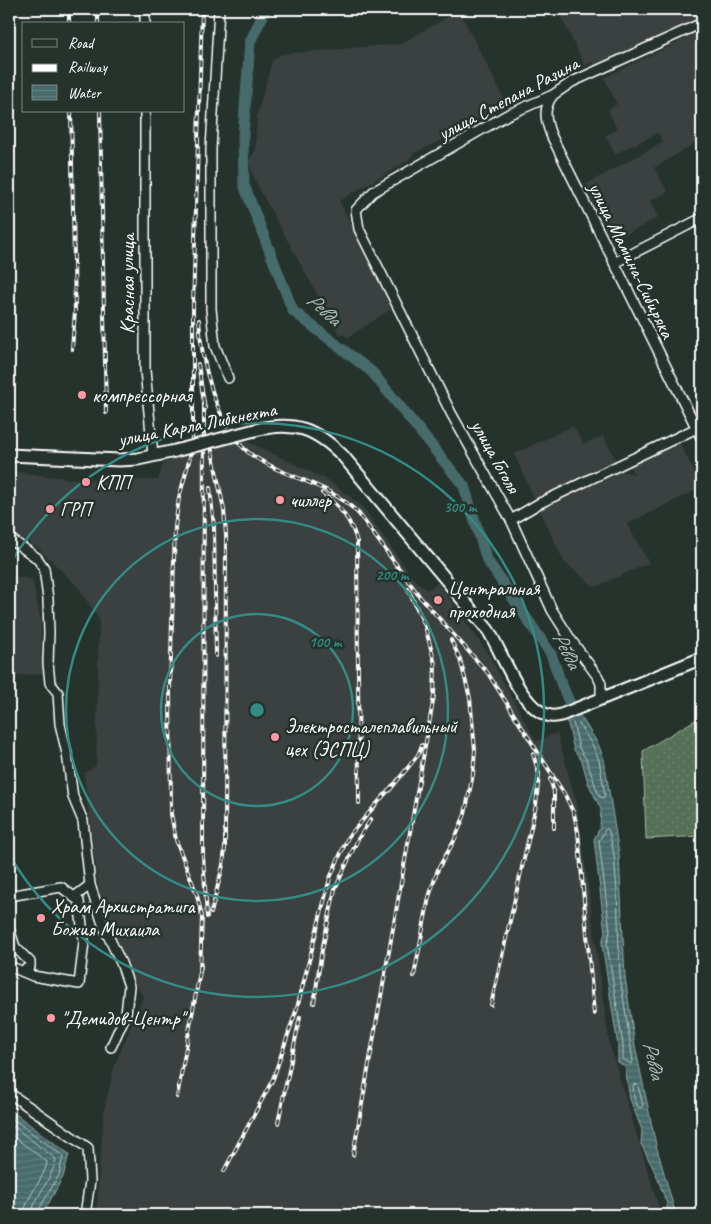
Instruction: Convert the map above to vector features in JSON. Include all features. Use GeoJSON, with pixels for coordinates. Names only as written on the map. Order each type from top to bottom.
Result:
{"type":"FeatureCollection","features":[{"type":"Feature","properties":{"kind":"main road","name":"улица Карла Либкнехта"},"geometry":{"type":"LineString","coordinates":[[9,455],[119,460],[174,451],[255,430],[279,426],[296,426],[320,435],[335,447],[365,481],[488,630],[498,645],[522,694],[537,710],[547,715],[555,716],[597,701]]}},
{"type":"Feature","properties":{"kind":"main road"},"geometry":{"type":"LineString","coordinates":[[597,701],[702,658]]}},
{"type":"Feature","properties":{"kind":"street"},"geometry":{"type":"LineString","coordinates":[[145,9],[145,22]]}},
{"type":"Feature","properties":{"kind":"street"},"geometry":{"type":"LineString","coordinates":[[219,9],[211,135],[210,309],[215,346],[228,378]]}},
{"type":"Feature","properties":{"kind":"street","name":"улица Степана Разина"},"geometry":{"type":"LineString","coordinates":[[359,229],[356,210],[373,192],[507,115],[553,95],[572,82],[702,24]]}},
{"type":"Feature","properties":{"kind":"street","name":"улица Мамина-Сибиряка"},"geometry":{"type":"LineString","coordinates":[[553,95],[545,110],[548,127],[614,263],[700,427],[702,439]]}},
{"type":"Feature","properties":{"kind":"street","name":"Красная улица"},"geometry":{"type":"LineString","coordinates":[[145,112],[145,360],[153,455]]}},
{"type":"Feature","properties":{"kind":"street"},"geometry":{"type":"LineString","coordinates":[[614,263],[702,218]]}},
{"type":"Feature","properties":{"kind":"street","name":"улица Гоголя"},"geometry":{"type":"LineString","coordinates":[[359,229],[451,413],[511,520],[552,610],[598,677],[601,684],[597,701]]}},
{"type":"Feature","properties":{"kind":"street"},"geometry":{"type":"LineString","coordinates":[[511,520],[538,504],[700,427]]}},
{"type":"Feature","properties":{"kind":"street"},"geometry":{"type":"LineString","coordinates":[[9,538],[37,558],[44,568],[48,599],[48,662],[50,682],[58,693],[60,724],[67,754],[73,797],[83,821],[90,885],[104,927],[121,963],[129,986],[126,1014],[111,1047]]}},
{"type":"Feature","properties":{"kind":"street"},"geometry":{"type":"LineString","coordinates":[[74,897],[90,885]]}},
{"type":"Feature","properties":{"kind":"street"},"geometry":{"type":"LineString","coordinates":[[9,896],[62,887],[79,901],[84,942],[79,984],[33,976],[9,966]]}},
{"type":"Feature","properties":{"kind":"street"},"geometry":{"type":"LineString","coordinates":[[9,928],[16,947],[30,962],[30,968],[22,971]]}},
{"type":"Feature","properties":{"kind":"street"},"geometry":{"type":"LineString","coordinates":[[9,1094],[88,1148],[90,1181],[85,1215]]}},
{"type":"Feature","properties":{"kind":"shaded area"},"geometry":{"type":"Polygon","coordinates":[[[557,9],[702,9],[702,17],[595,66],[592,62],[585,66],[557,9]]]}},
{"type":"Feature","properties":{"kind":"shaded area"},"geometry":{"type":"Polygon","coordinates":[[[459,10],[506,103],[451,136],[414,153],[408,161],[339,201],[394,307],[349,337],[339,334],[258,187],[248,161],[255,152],[257,116],[272,61],[281,54],[401,44],[459,10]]]}},
{"type":"Feature","properties":{"kind":"shaded area"},"geometry":{"type":"Polygon","coordinates":[[[702,30],[702,139],[654,168],[668,192],[650,201],[658,218],[611,242],[585,185],[663,142],[658,133],[615,154],[605,136],[617,129],[608,110],[617,104],[604,78],[702,30]]]}},
{"type":"Feature","properties":{"kind":"shaded area"},"geometry":{"type":"Polygon","coordinates":[[[573,426],[584,444],[603,436],[622,471],[634,474],[629,464],[678,440],[702,487],[627,524],[649,563],[595,587],[564,562],[514,454],[573,426]]]}},
{"type":"Feature","properties":{"kind":"shaded area"},"geometry":{"type":"Polygon","coordinates":[[[244,440],[328,480],[362,506],[412,577],[427,590],[438,583],[487,652],[536,741],[557,733],[577,804],[609,1043],[661,1215],[96,1215],[104,1110],[114,1067],[143,997],[120,957],[103,909],[97,879],[87,800],[84,773],[96,766],[99,620],[79,588],[38,548],[9,531],[9,471],[72,479],[158,480],[164,462],[244,440]]]}},
{"type":"Feature","properties":{"kind":"shaded area"},"geometry":{"type":"Polygon","coordinates":[[[9,576],[32,579],[41,621],[41,656],[45,657],[46,673],[9,677],[9,576]]]}},
{"type":"Feature","properties":{"kind":"green space"},"geometry":{"type":"Polygon","coordinates":[[[702,716],[702,836],[646,839],[643,751],[702,716]]]}},
{"type":"Feature","properties":{"kind":"water"},"geometry":{"type":"Polygon","coordinates":[[[578,712],[598,744],[604,759],[619,854],[625,977],[635,1046],[656,1145],[676,1215],[667,1215],[667,1204],[656,1174],[641,1144],[642,1130],[630,1099],[625,1067],[618,1062],[618,1046],[602,944],[605,932],[594,839],[600,828],[601,809],[588,783],[582,761],[574,750],[568,724],[564,718],[578,712]]]}},
{"type":"Feature","properties":{"kind":"water"},"geometry":{"type":"Polygon","coordinates":[[[9,1109],[69,1154],[63,1177],[42,1215],[9,1215],[9,1109]]]}},
{"type":"Feature","properties":{"kind":"waterway","name":"Ревда"},"geometry":{"type":"LineString","coordinates":[[266,9],[250,42],[243,135],[244,185],[293,311],[372,372],[464,486],[487,560],[551,654],[576,718]]}},
{"type":"Feature","properties":{"kind":"waterway","name":"Ревда"},"geometry":{"type":"LineString","coordinates":[[325,9],[333,9]]}},
{"type":"Feature","properties":{"kind":"railway"},"geometry":{"type":"LineString","coordinates":[[69,9],[69,22]]}},
{"type":"Feature","properties":{"kind":"railway"},"geometry":{"type":"LineString","coordinates":[[98,9],[98,22]]}},
{"type":"Feature","properties":{"kind":"railway"},"geometry":{"type":"LineString","coordinates":[[200,972],[202,917],[197,895],[176,840],[171,814],[170,686],[175,527],[179,498],[190,457],[193,428],[193,307],[202,9]]}},
{"type":"Feature","properties":{"kind":"railway"},"geometry":{"type":"LineString","coordinates":[[71,112],[75,311],[72,349]]}},
{"type":"Feature","properties":{"kind":"railway"},"geometry":{"type":"LineString","coordinates":[[100,112],[106,413]]}},
{"type":"Feature","properties":{"kind":"railway"},"geometry":{"type":"LineString","coordinates":[[199,320],[203,354],[212,392],[219,410],[237,441],[256,458],[331,493],[359,514],[420,597],[487,672],[565,795],[574,814],[578,832],[594,1014]]}},
{"type":"Feature","properties":{"kind":"railway"},"geometry":{"type":"LineString","coordinates":[[198,364],[205,409]]}},
{"type":"Feature","properties":{"kind":"railway"},"geometry":{"type":"LineString","coordinates":[[204,402],[203,856],[207,917]]}},
{"type":"Feature","properties":{"kind":"railway"},"geometry":{"type":"LineString","coordinates":[[210,441],[224,510],[226,535],[225,848],[223,865],[211,913]]}},
{"type":"Feature","properties":{"kind":"railway"},"geometry":{"type":"LineString","coordinates":[[210,488],[214,527],[216,656]]}},
{"type":"Feature","properties":{"kind":"railway"},"geometry":{"type":"LineString","coordinates":[[322,493],[344,514],[352,527],[357,542],[359,803]]}},
{"type":"Feature","properties":{"kind":"railway"},"geometry":{"type":"LineString","coordinates":[[353,1155],[434,696],[435,664],[425,626],[408,589]]}},
{"type":"Feature","properties":{"kind":"railway"},"geometry":{"type":"LineString","coordinates":[[414,976],[429,897],[438,869],[454,841],[465,814],[473,774],[475,750],[470,698],[460,659],[451,640]]}},
{"type":"Feature","properties":{"kind":"railway"},"geometry":{"type":"LineString","coordinates":[[389,791],[418,755],[422,745]]}},
{"type":"Feature","properties":{"kind":"railway"},"geometry":{"type":"LineString","coordinates":[[491,1005],[536,805],[539,774],[533,754]]}},
{"type":"Feature","properties":{"kind":"railway"},"geometry":{"type":"LineString","coordinates":[[550,779],[554,792],[554,828]]}},
{"type":"Feature","properties":{"kind":"railway"},"geometry":{"type":"LineString","coordinates":[[224,1171],[273,1079],[297,1008],[330,878],[348,837],[393,785]]}},
{"type":"Feature","properties":{"kind":"railway"},"geometry":{"type":"LineString","coordinates":[[314,1003],[321,955],[335,889],[358,839],[371,819]]}},
{"type":"Feature","properties":{"kind":"railway"},"geometry":{"type":"LineString","coordinates":[[177,1097],[201,966]]}},
{"type":"Feature","properties":{"kind":"railway"},"geometry":{"type":"LineString","coordinates":[[278,1123],[300,1017]]}},
{"type":"Feature","properties":{"kind":"place","name":"компрессорная"},"geometry":{"type":"Point","coordinates":[82,395]}},
{"type":"Feature","properties":{"kind":"place","name":"КПП"},"geometry":{"type":"Point","coordinates":[86,482]}},
{"type":"Feature","properties":{"kind":"place","name":"чиллер"},"geometry":{"type":"Point","coordinates":[280,500]}},
{"type":"Feature","properties":{"kind":"place","name":"ГРП"},"geometry":{"type":"Point","coordinates":[50,509]}},
{"type":"Feature","properties":{"kind":"place","name":"Центральная проходная"},"geometry":{"type":"Point","coordinates":[438,600]}},
{"type":"Feature","properties":{"kind":"place","name":"Электросталеплавильный цех (ЭСПЦ)"},"geometry":{"type":"Point","coordinates":[275,737]}},
{"type":"Feature","properties":{"kind":"place","name":"Храм Архистратига Божия Михаила"},"geometry":{"type":"Point","coordinates":[41,918]}},
{"type":"Feature","properties":{"kind":"place","name":"\"Демидов-Центр\""},"geometry":{"type":"Point","coordinates":[51,1018]}}]}
